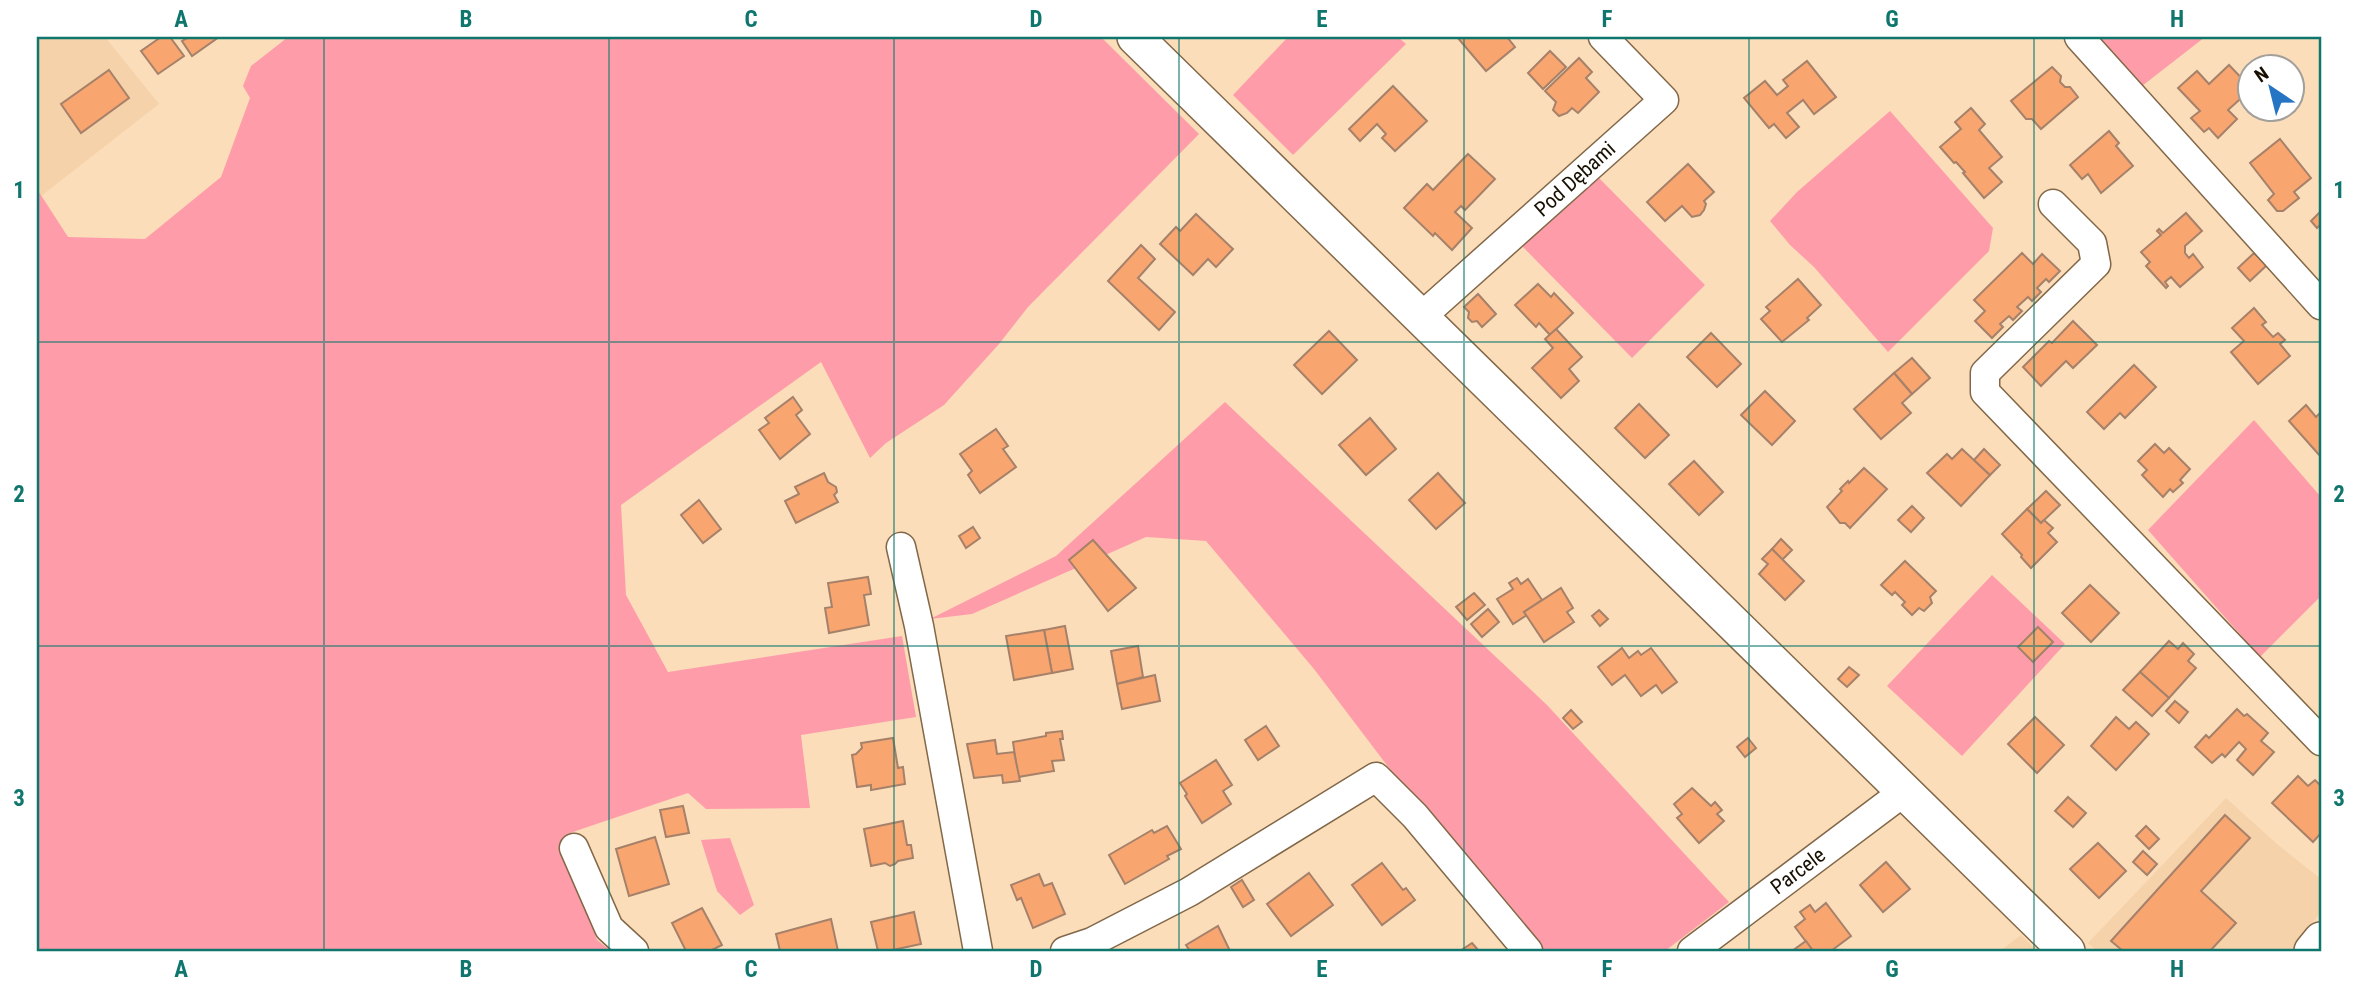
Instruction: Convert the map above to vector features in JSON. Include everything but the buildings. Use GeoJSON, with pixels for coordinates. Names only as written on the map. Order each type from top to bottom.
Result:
{"type":"FeatureCollection","features":[{"type":"Feature","properties":{"kind":"street"},"geometry":{"type":"LineString","coordinates":[[1135,37],[2067,951]]}},
{"type":"Feature","properties":{"kind":"street","name":"Pod Dębami"},"geometry":{"type":"LineString","coordinates":[[1421,317],[1664,100],[1603,37]]}},
{"type":"Feature","properties":{"kind":"street"},"geometry":{"type":"LineString","coordinates":[[2079,37],[2321,305]]}},
{"type":"Feature","properties":{"kind":"street"},"geometry":{"type":"LineString","coordinates":[[2053,204],[2092,243],[2096,264],[1985,373],[1985,392],[2321,741]]}},
{"type":"Feature","properties":{"kind":"street"},"geometry":{"type":"LineString","coordinates":[[901,547],[919,626],[978,951]]}},
{"type":"Feature","properties":{"kind":"street"},"geometry":{"type":"LineString","coordinates":[[1065,951],[1092,942],[1189,892],[1376,777],[1415,816],[1528,951]]}},
{"type":"Feature","properties":{"kind":"street","name":"Parcele"},"geometry":{"type":"LineString","coordinates":[[1692,951],[1905,791]]}},
{"type":"Feature","properties":{"kind":"street"},"geometry":{"type":"LineString","coordinates":[[573,848],[609,928],[634,951]]}},
{"type":"Feature","properties":{"kind":"street"},"geometry":{"type":"LineString","coordinates":[[2312,951],[2321,940]]}},
{"type":"Feature","properties":{"kind":"shaded area"},"geometry":{"type":"Polygon","coordinates":[[[37,37],[105,37],[159,104],[41,196],[37,188],[37,37]]]}},
{"type":"Feature","properties":{"kind":"shaded area"},"geometry":{"type":"Polygon","coordinates":[[[288,37],[1101,37],[1199,134],[1028,307],[944,405],[886,443],[870,458],[821,362],[621,505],[626,595],[668,672],[902,636],[916,717],[801,735],[810,808],[706,809],[688,793],[567,834],[572,865],[597,940],[611,951],[37,951],[37,189],[68,237],[145,239],[221,177],[250,98],[243,86],[251,66],[288,37]]]}},
{"type":"Feature","properties":{"kind":"shaded area"},"geometry":{"type":"Polygon","coordinates":[[[1288,37],[1398,37],[1406,44],[1293,155],[1233,95],[1288,37]]]}},
{"type":"Feature","properties":{"kind":"shaded area"},"geometry":{"type":"Polygon","coordinates":[[[2096,37],[2205,37],[2142,86],[2096,37]]]}},
{"type":"Feature","properties":{"kind":"shaded area"},"geometry":{"type":"Polygon","coordinates":[[[1890,111],[1993,228],[1989,251],[1888,352],[1770,221],[1797,192],[1890,111]]]}},
{"type":"Feature","properties":{"kind":"shaded area"},"geometry":{"type":"Polygon","coordinates":[[[1598,177],[1705,285],[1632,358],[1522,246],[1598,177]]]}},
{"type":"Feature","properties":{"kind":"shaded area"},"geometry":{"type":"Polygon","coordinates":[[[1225,402],[1547,705],[1729,902],[1665,951],[1539,951],[1411,797],[1314,669],[1206,541],[1146,537],[972,614],[930,619],[1056,556],[1225,402]]]}},
{"type":"Feature","properties":{"kind":"shaded area"},"geometry":{"type":"Polygon","coordinates":[[[2254,420],[2321,497],[2321,596],[2260,657],[2148,530],[2254,420]]]}},
{"type":"Feature","properties":{"kind":"shaded area"},"geometry":{"type":"Polygon","coordinates":[[[1992,575],[2065,644],[1962,756],[1887,686],[1992,575]]]}},
{"type":"Feature","properties":{"kind":"shaded area"},"geometry":{"type":"Polygon","coordinates":[[[2226,798],[2321,879],[2321,912],[2292,948],[2289,951],[2097,951],[2088,943],[2226,798]]]}},
{"type":"Feature","properties":{"kind":"shaded area"},"geometry":{"type":"Polygon","coordinates":[[[730,838],[754,905],[740,915],[717,891],[701,840],[730,838]]]}},
{"type":"Feature","properties":{"kind":"shaded area"},"geometry":{"type":"Polygon","coordinates":[[[2021,935],[2037,951],[2000,951],[2021,935]]]}}]}
